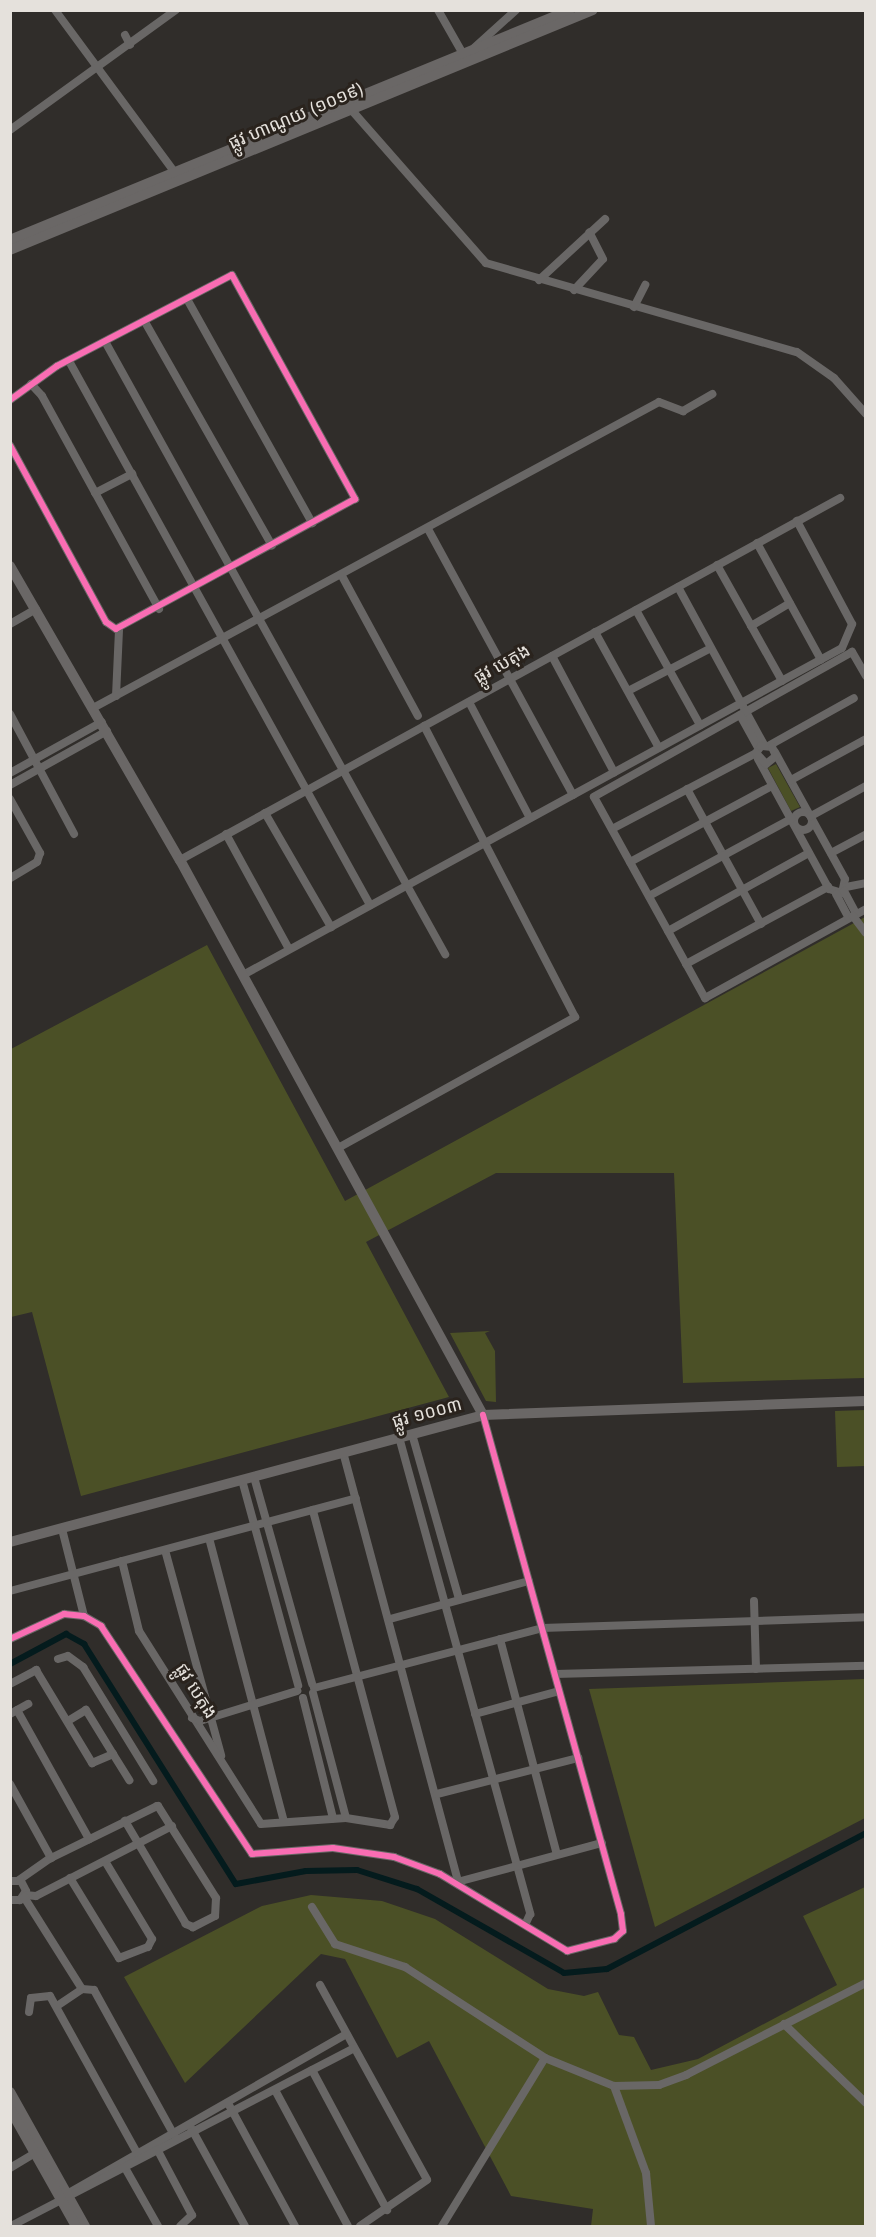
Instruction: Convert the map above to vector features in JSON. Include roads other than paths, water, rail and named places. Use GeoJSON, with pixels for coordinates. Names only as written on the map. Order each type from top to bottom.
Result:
{"type":"FeatureCollection","features":[{"type":"Feature","properties":{"kind":"main road","name":"ផ្លូវ ហាណូយ (១០១៩)"},"geometry":{"type":"LineString","coordinates":[[10,250],[570,10]]}},
{"type":"Feature","properties":{"kind":"main road","name":"ផ្លូវ ហាណូយ (១០១៩)"},"geometry":{"type":"LineString","coordinates":[[469,55],[593,10]]}},
{"type":"Feature","properties":{"kind":"main road","name":"ផ្លូវ ហាណូយ (១០១៩)"},"geometry":{"type":"LineString","coordinates":[[10,240],[178,177]]}},
{"type":"Feature","properties":{"kind":"main road"},"geometry":{"type":"LineString","coordinates":[[10,566],[180,860],[483,1415]]}},
{"type":"Feature","properties":{"kind":"main road","name":"ផ្លូវ ១០០៣"},"geometry":{"type":"LineString","coordinates":[[10,1542],[483,1415],[866,1401]]}},
{"type":"Feature","properties":{"kind":"main road"},"geometry":{"type":"LineString","coordinates":[[10,2092],[64,2196],[76,2226]]}},
{"type":"Feature","properties":{"kind":"main road"},"geometry":{"type":"LineString","coordinates":[[10,2109],[35,2153],[86,2226]]}},
{"type":"Feature","properties":{"kind":"street"},"geometry":{"type":"LineString","coordinates":[[55,10],[178,177]]}},
{"type":"Feature","properties":{"kind":"street"},"geometry":{"type":"LineString","coordinates":[[10,130],[176,10]]}},
{"type":"Feature","properties":{"kind":"street"},"geometry":{"type":"LineString","coordinates":[[438,10],[469,55],[516,10]]}},
{"type":"Feature","properties":{"kind":"street"},"geometry":{"type":"LineString","coordinates":[[125,35],[129,45]]}},
{"type":"Feature","properties":{"kind":"street"},"geometry":{"type":"LineString","coordinates":[[348,107],[486,263],[797,352],[834,378],[866,414]]}},
{"type":"Feature","properties":{"kind":"street"},"geometry":{"type":"LineString","coordinates":[[539,280],[605,219]]}},
{"type":"Feature","properties":{"kind":"street"},"geometry":{"type":"LineString","coordinates":[[574,290],[603,259],[589,232]]}},
{"type":"Feature","properties":{"kind":"street"},"geometry":{"type":"LineString","coordinates":[[10,400],[69,361],[107,345],[232,275],[355,499],[196,589],[119,629]]}},
{"type":"Feature","properties":{"kind":"street"},"geometry":{"type":"LineString","coordinates":[[634,307],[645,285]]}},
{"type":"Feature","properties":{"kind":"street"},"geometry":{"type":"LineString","coordinates":[[187,299],[312,523]]}},
{"type":"Feature","properties":{"kind":"street"},"geometry":{"type":"LineString","coordinates":[[145,322],[272,546]]}},
{"type":"Feature","properties":{"kind":"street"},"geometry":{"type":"LineString","coordinates":[[107,345],[445,954]]}},
{"type":"Feature","properties":{"kind":"street"},"geometry":{"type":"LineString","coordinates":[[69,361],[370,905]]}},
{"type":"Feature","properties":{"kind":"street"},"geometry":{"type":"LineString","coordinates":[[31,384],[159,609]]}},
{"type":"Feature","properties":{"kind":"street"},"geometry":{"type":"LineString","coordinates":[[93,708],[261,621],[658,402],[683,411],[712,394]]}},
{"type":"Feature","properties":{"kind":"street"},"geometry":{"type":"LineString","coordinates":[[10,445],[106,622],[119,629]]}},
{"type":"Feature","properties":{"kind":"street"},"geometry":{"type":"LineString","coordinates":[[95,493],[132,474]]}},
{"type":"Feature","properties":{"kind":"street","name":"ផ្លូវ បេតុង"},"geometry":{"type":"LineString","coordinates":[[180,860],[840,498]]}},
{"type":"Feature","properties":{"kind":"street"},"geometry":{"type":"LineString","coordinates":[[243,975],[842,648],[852,624],[797,521]]}},
{"type":"Feature","properties":{"kind":"street"},"geometry":{"type":"LineString","coordinates":[[428,529],[573,795]]}},
{"type":"Feature","properties":{"kind":"street"},"geometry":{"type":"LineString","coordinates":[[757,543],[821,660]]}},
{"type":"Feature","properties":{"kind":"street"},"geometry":{"type":"LineString","coordinates":[[717,566],[782,681]]}},
{"type":"Feature","properties":{"kind":"street"},"geometry":{"type":"LineString","coordinates":[[342,576],[418,716]]}},
{"type":"Feature","properties":{"kind":"street"},"geometry":{"type":"LineString","coordinates":[[678,587],[764,750],[791,780],[811,816],[831,853],[842,891],[853,916],[866,933]]}},
{"type":"Feature","properties":{"kind":"street"},"geometry":{"type":"LineString","coordinates":[[751,626],[790,603]]}},
{"type":"Feature","properties":{"kind":"street"},"geometry":{"type":"LineString","coordinates":[[10,624],[36,609]]}},
{"type":"Feature","properties":{"kind":"street"},"geometry":{"type":"LineString","coordinates":[[636,610],[700,725]]}},
{"type":"Feature","properties":{"kind":"street"},"geometry":{"type":"LineString","coordinates":[[116,696],[119,629]]}},
{"type":"Feature","properties":{"kind":"street"},"geometry":{"type":"LineString","coordinates":[[595,632],[659,748]]}},
{"type":"Feature","properties":{"kind":"street"},"geometry":{"type":"LineString","coordinates":[[628,691],[711,648]]}},
{"type":"Feature","properties":{"kind":"street"},"geometry":{"type":"LineString","coordinates":[[866,676],[852,652],[594,797],[705,998],[866,909]]}},
{"type":"Feature","properties":{"kind":"street"},"geometry":{"type":"LineString","coordinates":[[552,656],[614,772]]}},
{"type":"Feature","properties":{"kind":"street"},"geometry":{"type":"LineString","coordinates":[[612,829],[764,750],[854,698]]}},
{"type":"Feature","properties":{"kind":"street"},"geometry":{"type":"LineString","coordinates":[[469,702],[530,818]]}},
{"type":"Feature","properties":{"kind":"street"},"geometry":{"type":"LineString","coordinates":[[10,714],[74,834]]}},
{"type":"Feature","properties":{"kind":"street"},"geometry":{"type":"LineString","coordinates":[[338,1148],[575,1017],[424,726]]}},
{"type":"Feature","properties":{"kind":"street"},"geometry":{"type":"LineString","coordinates":[[10,773],[105,727]]}},
{"type":"Feature","properties":{"kind":"street"},"geometry":{"type":"LineString","coordinates":[[10,785],[40,769],[105,727]]}},
{"type":"Feature","properties":{"kind":"street"},"geometry":{"type":"LineString","coordinates":[[791,780],[866,739]]}},
{"type":"Feature","properties":{"kind":"street"},"geometry":{"type":"LineString","coordinates":[[764,750],[772,786],[828,887]]}},
{"type":"Feature","properties":{"kind":"street"},"geometry":{"type":"LineString","coordinates":[[630,862],[772,786]]}},
{"type":"Feature","properties":{"kind":"street"},"geometry":{"type":"LineString","coordinates":[[649,896],[724,855],[792,823],[796,814],[811,816],[866,786]]}},
{"type":"Feature","properties":{"kind":"street"},"geometry":{"type":"LineString","coordinates":[[687,789],[761,924]]}},
{"type":"Feature","properties":{"kind":"street"},"geometry":{"type":"LineString","coordinates":[[10,799],[40,853],[10,878]]}},
{"type":"Feature","properties":{"kind":"street"},"geometry":{"type":"LineString","coordinates":[[265,813],[331,927]]}},
{"type":"Feature","properties":{"kind":"street"},"geometry":{"type":"LineString","coordinates":[[792,823],[808,829],[811,816]]}},
{"type":"Feature","properties":{"kind":"street"},"geometry":{"type":"LineString","coordinates":[[226,834],[289,949]]}},
{"type":"Feature","properties":{"kind":"street"},"geometry":{"type":"LineString","coordinates":[[831,853],[866,834]]}},
{"type":"Feature","properties":{"kind":"street"},"geometry":{"type":"LineString","coordinates":[[668,931],[809,853]]}},
{"type":"Feature","properties":{"kind":"street"},"geometry":{"type":"LineString","coordinates":[[686,964],[828,887],[842,891],[866,883]]}},
{"type":"Feature","properties":{"kind":"street"},"geometry":{"type":"LineString","coordinates":[[62,1529],[84,1616],[109,1637],[248,1851],[263,1855],[318,1848],[363,1851],[419,1865],[460,1883],[525,1925],[574,1952],[620,1936],[624,1926],[483,1415]]}},
{"type":"Feature","properties":{"kind":"street"},"geometry":{"type":"LineString","coordinates":[[412,1434],[459,1599]]}},
{"type":"Feature","properties":{"kind":"street"},"geometry":{"type":"LineString","coordinates":[[399,1437],[530,1914],[525,1925]]}},
{"type":"Feature","properties":{"kind":"street"},"geometry":{"type":"LineString","coordinates":[[343,1452],[460,1883]]}},
{"type":"Feature","properties":{"kind":"street"},"geometry":{"type":"LineString","coordinates":[[254,1477],[313,1688],[346,1818]]}},
{"type":"Feature","properties":{"kind":"street"},"geometry":{"type":"LineString","coordinates":[[242,1480],[333,1818]]}},
{"type":"Feature","properties":{"kind":"street"},"geometry":{"type":"LineString","coordinates":[[10,1591],[356,1498]]}},
{"type":"Feature","properties":{"kind":"street"},"geometry":{"type":"LineString","coordinates":[[209,1538],[285,1821],[346,1818],[386,1825],[395,1817],[313,1510]]}},
{"type":"Feature","properties":{"kind":"street"},"geometry":{"type":"LineString","coordinates":[[165,1550],[212,1716],[222,1760]]}},
{"type":"Feature","properties":{"kind":"street","name":"ផ្លូវ បេតុង"},"geometry":{"type":"LineString","coordinates":[[122,1561],[132,1617],[191,1717],[222,1760],[258,1819],[268,1823],[285,1821]]}},
{"type":"Feature","properties":{"kind":"street"},"geometry":{"type":"LineString","coordinates":[[435,1569],[449,1565]]}},
{"type":"Feature","properties":{"kind":"street"},"geometry":{"type":"LineString","coordinates":[[390,1619],[529,1581]]}},
{"type":"Feature","properties":{"kind":"street"},"geometry":{"type":"LineString","coordinates":[[754,1601],[756,1669]]}},
{"type":"Feature","properties":{"kind":"street"},"geometry":{"type":"LineString","coordinates":[[10,1639],[57,1616],[84,1616]]}},
{"type":"Feature","properties":{"kind":"street"},"geometry":{"type":"LineString","coordinates":[[191,1717],[200,1721],[299,1691],[542,1628],[866,1617]]}},
{"type":"Feature","properties":{"kind":"street"},"geometry":{"type":"LineString","coordinates":[[500,1639],[557,1854]]}},
{"type":"Feature","properties":{"kind":"street"},"geometry":{"type":"LineString","coordinates":[[58,1659],[68,1656],[83,1667],[153,1781]]}},
{"type":"Feature","properties":{"kind":"street"},"geometry":{"type":"LineString","coordinates":[[555,1674],[866,1666]]}},
{"type":"Feature","properties":{"kind":"street"},"geometry":{"type":"LineString","coordinates":[[10,1684],[36,1670],[92,1763],[113,1754]]}},
{"type":"Feature","properties":{"kind":"street"},"geometry":{"type":"LineString","coordinates":[[299,1691],[313,1688]]}},
{"type":"Feature","properties":{"kind":"street"},"geometry":{"type":"LineString","coordinates":[[475,1714],[560,1691]]}},
{"type":"Feature","properties":{"kind":"street"},"geometry":{"type":"LineString","coordinates":[[28,1704],[14,1712],[89,1839]]}},
{"type":"Feature","properties":{"kind":"street"},"geometry":{"type":"LineString","coordinates":[[68,1720],[86,1710],[129,1780]]}},
{"type":"Feature","properties":{"kind":"street"},"geometry":{"type":"LineString","coordinates":[[437,1794],[578,1758]]}},
{"type":"Feature","properties":{"kind":"street"},"geometry":{"type":"LineString","coordinates":[[10,1784],[51,1858]]}},
{"type":"Feature","properties":{"kind":"street"},"geometry":{"type":"LineString","coordinates":[[125,1821],[186,1924],[198,1924],[214,1916],[217,1901],[158,1806],[125,1821],[13,1878],[82,1989],[97,1994],[174,2135]]}},
{"type":"Feature","properties":{"kind":"street"},"geometry":{"type":"LineString","coordinates":[[11,1900],[36,1896],[172,1826]]}},
{"type":"Feature","properties":{"kind":"street"},"geometry":{"type":"LineString","coordinates":[[460,1883],[602,1843]]}},
{"type":"Feature","properties":{"kind":"street"},"geometry":{"type":"LineString","coordinates":[[70,1878],[119,1958],[148,1947],[152,1939],[105,1861]]}},
{"type":"Feature","properties":{"kind":"street"},"geometry":{"type":"LineString","coordinates":[[312,1906],[335,1944],[405,1966],[544,2058],[614,2086],[677,2079],[866,1983]]}},
{"type":"Feature","properties":{"kind":"street"},"geometry":{"type":"LineString","coordinates":[[320,1985],[427,2180],[387,2210],[360,2226]]}},
{"type":"Feature","properties":{"kind":"street"},"geometry":{"type":"LineString","coordinates":[[57,2006],[82,1989]]}},
{"type":"Feature","properties":{"kind":"street"},"geometry":{"type":"LineString","coordinates":[[29,2012],[31,1998],[39,1994],[50,1996],[138,2155]]}},
{"type":"Feature","properties":{"kind":"street"},"geometry":{"type":"LineString","coordinates":[[784,2024],[866,2103]]}},
{"type":"Feature","properties":{"kind":"street"},"geometry":{"type":"LineString","coordinates":[[11,2226],[229,2105],[346,2034]]}},
{"type":"Feature","properties":{"kind":"street"},"geometry":{"type":"LineString","coordinates":[[229,2105],[274,2090],[354,2048]]}},
{"type":"Feature","properties":{"kind":"street"},"geometry":{"type":"LineString","coordinates":[[442,2226],[544,2058]]}},
{"type":"Feature","properties":{"kind":"street"},"geometry":{"type":"LineString","coordinates":[[312,2070],[387,2210]]}},
{"type":"Feature","properties":{"kind":"street"},"geometry":{"type":"LineString","coordinates":[[614,2086],[646,2173],[651,2226]]}},
{"type":"Feature","properties":{"kind":"street"},"geometry":{"type":"LineString","coordinates":[[274,2090],[348,2226]]}},
{"type":"Feature","properties":{"kind":"street"},"geometry":{"type":"LineString","coordinates":[[229,2105],[295,2226]]}},
{"type":"Feature","properties":{"kind":"street"},"geometry":{"type":"LineString","coordinates":[[190,2126],[245,2226]]}},
{"type":"Feature","properties":{"kind":"street"},"geometry":{"type":"LineString","coordinates":[[64,2196],[124,2166],[138,2155],[157,2149],[174,2135]]}},
{"type":"Feature","properties":{"kind":"street"},"geometry":{"type":"LineString","coordinates":[[157,2149],[192,2215],[180,2226]]}},
{"type":"Feature","properties":{"kind":"street"},"geometry":{"type":"LineString","coordinates":[[10,2168],[35,2153]]}},
{"type":"Feature","properties":{"kind":"street"},"geometry":{"type":"LineString","coordinates":[[124,2166],[158,2226]]}},
{"type":"Feature","properties":{"kind":"waterway"},"geometry":{"type":"LineString","coordinates":[[10,1664],[66,1634],[84,1644],[236,1884],[306,1871],[357,1870],[417,1889],[564,1973],[607,1969],[866,1833]]}}]}
